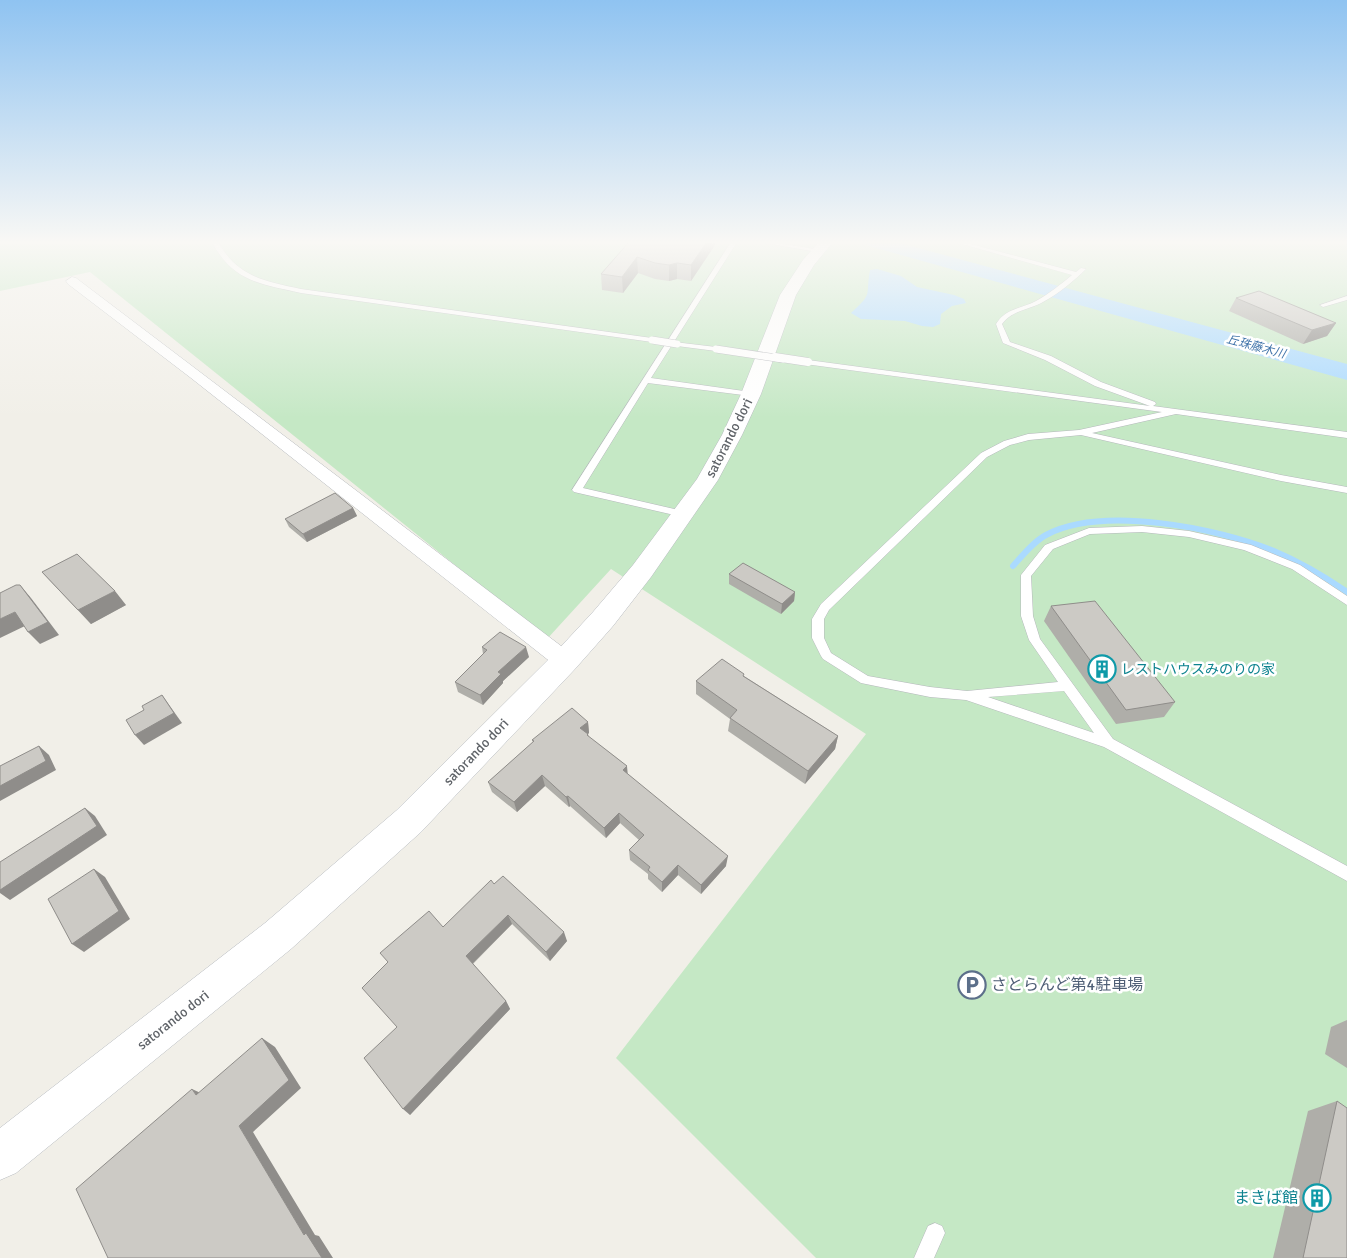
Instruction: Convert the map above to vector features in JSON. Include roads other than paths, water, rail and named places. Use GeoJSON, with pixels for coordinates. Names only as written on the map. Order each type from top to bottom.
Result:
{"type":"FeatureCollection","features":[{"type":"Feature","properties":{"kind":"street"},"geometry":{"type":"LineString","coordinates":[[98,301],[565,661]]}},
{"type":"Feature","properties":{"kind":"street","name":"satorando dori"},"geometry":{"type":"LineString","coordinates":[[0,1156],[278,936],[409,821],[565,661],[614,605],[707,480],[732,435],[751,394],[786,301]]}},
{"type":"Feature","properties":{"kind":"lane"},"geometry":{"type":"LineString","coordinates":[[371,301],[1347,435]]}},
{"type":"Feature","properties":{"kind":"lane"},"geometry":{"type":"LineString","coordinates":[[683,514],[577,490],[697,301]]}},
{"type":"Feature","properties":{"kind":"lane"},"geometry":{"type":"LineString","coordinates":[[1040,301],[1003,317],[999,324],[1007,343],[1048,358],[1098,384],[1174,412]]}},
{"type":"Feature","properties":{"kind":"lane"},"geometry":{"type":"LineString","coordinates":[[1323,305],[1338,301]]}},
{"type":"Feature","properties":{"kind":"lane"},"geometry":{"type":"LineString","coordinates":[[646,380],[751,394]]}},
{"type":"Feature","properties":{"kind":"lane"},"geometry":{"type":"LineString","coordinates":[[1066,686],[966,695],[930,692],[865,680],[827,656],[818,638],[818,620],[825,607],[848,584],[984,455],[1007,443],[1028,437],[1079,433],[1174,412]]}},
{"type":"Feature","properties":{"kind":"lane"},"geometry":{"type":"LineString","coordinates":[[1079,433],[1138,444],[1260,475],[1347,490]]}},
{"type":"Feature","properties":{"kind":"lane"},"geometry":{"type":"LineString","coordinates":[[1108,743],[1035,640],[1027,616],[1026,575],[1049,547],[1089,530],[1142,529],[1189,534],[1247,547],[1296,568],[1347,601]]}},
{"type":"Feature","properties":{"kind":"lane"},"geometry":{"type":"LineString","coordinates":[[966,695],[1108,743],[1347,874]]}},
{"type":"Feature","properties":{"kind":"lane"},"geometry":{"type":"LineString","coordinates":[[924,1258],[935,1233]]}},
{"type":"Feature","properties":{"kind":"water"},"geometry":{"type":"Polygon","coordinates":[[[863,301],[965,301],[966,303],[952,306],[941,314],[940,324],[933,327],[905,321],[861,319],[851,313],[863,301]]]}},
{"type":"Feature","properties":{"kind":"waterway","name":"丘珠藤木川"},"geometry":{"type":"LineString","coordinates":[[1089,301],[1347,372]]}},
{"type":"Feature","properties":{"kind":"waterway"},"geometry":{"type":"LineString","coordinates":[[1013,566],[1041,538],[1070,526],[1097,522],[1160,523],[1192,528],[1250,542],[1293,560],[1330,580],[1347,592]]}},
{"type":"Feature","properties":{"kind":"place","name":"レストハウスみのりの家"},"geometry":{"type":"Point","coordinates":[1102,669]}},
{"type":"Feature","properties":{"kind":"place","name":"さとらんど第4駐車場"},"geometry":{"type":"Point","coordinates":[972,985]}},
{"type":"Feature","properties":{"kind":"place","name":"まきば館"},"geometry":{"type":"Point","coordinates":[1317,1198]}}]}
